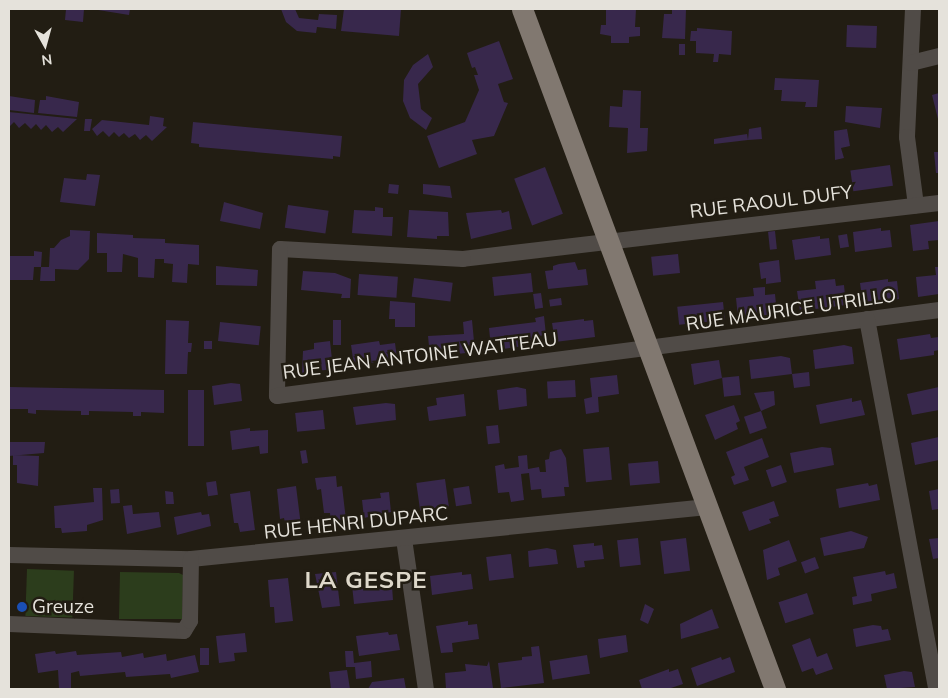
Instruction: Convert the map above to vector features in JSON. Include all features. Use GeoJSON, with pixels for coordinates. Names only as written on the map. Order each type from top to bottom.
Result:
{"type":"FeatureCollection","features":[{"type":"Feature","properties":{"kind":"main road"},"geometry":{"type":"LineString","coordinates":[[522,9],[775,689]]}},
{"type":"Feature","properties":{"kind":"street"},"geometry":{"type":"LineString","coordinates":[[913,9],[907,137],[916,205]]}},
{"type":"Feature","properties":{"kind":"street"},"geometry":{"type":"LineString","coordinates":[[911,63],[939,56]]}},
{"type":"Feature","properties":{"kind":"street","name":"RUE RAOUL DUFY"},"geometry":{"type":"LineString","coordinates":[[607,241],[939,203]]}},
{"type":"Feature","properties":{"kind":"street","name":"RUE JEAN ANTOINE WATTEAU"},"geometry":{"type":"LineString","coordinates":[[607,241],[463,259],[280,248],[277,396],[648,349]]}},
{"type":"Feature","properties":{"kind":"street","name":"RUE MAURICE UTRILLO"},"geometry":{"type":"LineString","coordinates":[[648,349],[939,310]]}},
{"type":"Feature","properties":{"kind":"street"},"geometry":{"type":"LineString","coordinates":[[867,320],[936,689]]}},
{"type":"Feature","properties":{"kind":"street","name":"RUE HENRI DUPARC"},"geometry":{"type":"LineString","coordinates":[[9,555],[191,559],[707,507]]}},
{"type":"Feature","properties":{"kind":"street"},"geometry":{"type":"LineString","coordinates":[[404,539],[426,689]]}},
{"type":"Feature","properties":{"kind":"street"},"geometry":{"type":"LineString","coordinates":[[9,624],[184,631],[190,620],[191,559]]}},
{"type":"Feature","properties":{"kind":"green space"},"geometry":{"type":"Polygon","coordinates":[[[27,569],[74,571],[72,618],[25,616],[27,569]]]}},
{"type":"Feature","properties":{"kind":"green space"},"geometry":{"type":"Polygon","coordinates":[[[120,572],[179,573],[183,575],[182,619],[119,619],[120,572]]]}},
{"type":"Feature","properties":{"kind":"building"},"geometry":{"type":"Polygon","coordinates":[[[66,9],[84,9],[83,22],[65,20],[66,9]]]}},
{"type":"Feature","properties":{"kind":"building"},"geometry":{"type":"Polygon","coordinates":[[[92,9],[130,9],[129,15],[92,9]]]}},
{"type":"Feature","properties":{"kind":"building"},"geometry":{"type":"Polygon","coordinates":[[[281,9],[295,9],[299,18],[318,20],[319,14],[337,15],[336,29],[317,27],[316,33],[297,31],[286,22],[281,9]]]}},
{"type":"Feature","properties":{"kind":"building"},"geometry":{"type":"Polygon","coordinates":[[[344,9],[401,9],[399,36],[341,31],[344,9]]]}},
{"type":"Feature","properties":{"kind":"building"},"geometry":{"type":"Polygon","coordinates":[[[606,9],[636,9],[635,27],[640,27],[640,36],[629,37],[629,43],[611,43],[611,36],[600,34],[601,25],[606,25],[606,9]]]}},
{"type":"Feature","properties":{"kind":"building"},"geometry":{"type":"Polygon","coordinates":[[[672,9],[686,9],[685,39],[662,38],[664,14],[672,14],[672,9]]]}},
{"type":"Feature","properties":{"kind":"building"},"geometry":{"type":"Polygon","coordinates":[[[847,25],[877,26],[876,48],[846,47],[847,25]]]}},
{"type":"Feature","properties":{"kind":"building"},"geometry":{"type":"Polygon","coordinates":[[[697,28],[732,31],[731,55],[719,54],[718,62],[713,62],[714,54],[696,53],[696,41],[690,41],[691,31],[697,31],[697,28]]]}},
{"type":"Feature","properties":{"kind":"building"},"geometry":{"type":"Polygon","coordinates":[[[499,41],[513,79],[498,84],[504,102],[508,103],[494,136],[472,140],[477,154],[439,168],[427,136],[465,122],[479,90],[474,75],[478,75],[475,67],[472,68],[467,53],[499,41]]]}},
{"type":"Feature","properties":{"kind":"building"},"geometry":{"type":"Polygon","coordinates":[[[679,44],[685,44],[685,55],[679,55],[679,44]]]}},
{"type":"Feature","properties":{"kind":"building"},"geometry":{"type":"Polygon","coordinates":[[[428,54],[433,67],[418,84],[421,109],[432,118],[426,130],[410,118],[403,101],[404,80],[413,65],[428,54]]]}},
{"type":"Feature","properties":{"kind":"building"},"geometry":{"type":"Polygon","coordinates":[[[775,78],[819,80],[817,107],[805,107],[806,102],[781,101],[782,90],[774,90],[775,78]]]}},
{"type":"Feature","properties":{"kind":"building"},"geometry":{"type":"Polygon","coordinates":[[[623,90],[641,91],[640,128],[648,128],[647,151],[627,153],[628,128],[609,127],[610,106],[622,107],[623,90]]]}},
{"type":"Feature","properties":{"kind":"building"},"geometry":{"type":"Polygon","coordinates":[[[939,93],[939,118],[938,119],[932,95],[939,93]]]}},
{"type":"Feature","properties":{"kind":"building"},"geometry":{"type":"Polygon","coordinates":[[[9,96],[35,100],[34,113],[9,110],[9,96]]]}},
{"type":"Feature","properties":{"kind":"building"},"geometry":{"type":"Polygon","coordinates":[[[46,96],[79,102],[77,117],[38,113],[40,100],[46,100],[46,96]]]}},
{"type":"Feature","properties":{"kind":"building"},"geometry":{"type":"Polygon","coordinates":[[[846,106],[882,108],[880,128],[845,122],[846,106]]]}},
{"type":"Feature","properties":{"kind":"building"},"geometry":{"type":"Polygon","coordinates":[[[9,112],[77,119],[63,132],[58,127],[52,132],[46,125],[41,130],[36,124],[31,129],[25,123],[19,128],[14,122],[9,127],[9,112]]]}},
{"type":"Feature","properties":{"kind":"building"},"geometry":{"type":"Polygon","coordinates":[[[150,116],[164,118],[163,126],[167,127],[152,141],[146,135],[140,140],[135,134],[129,138],[124,133],[119,137],[114,132],[109,137],[103,131],[97,136],[92,129],[102,120],[149,125],[150,116]]]}},
{"type":"Feature","properties":{"kind":"building"},"geometry":{"type":"Polygon","coordinates":[[[85,119],[92,119],[90,131],[84,131],[85,119]]]}},
{"type":"Feature","properties":{"kind":"building"},"geometry":{"type":"Polygon","coordinates":[[[193,122],[342,136],[340,157],[333,156],[333,159],[199,147],[199,144],[191,143],[193,122]]]}},
{"type":"Feature","properties":{"kind":"building"},"geometry":{"type":"Polygon","coordinates":[[[761,127],[762,139],[748,140],[749,129],[761,127]]]}},
{"type":"Feature","properties":{"kind":"building"},"geometry":{"type":"Polygon","coordinates":[[[847,129],[850,146],[841,148],[844,158],[835,160],[834,131],[847,129]]]}},
{"type":"Feature","properties":{"kind":"building"},"geometry":{"type":"Polygon","coordinates":[[[747,134],[748,140],[714,144],[714,139],[747,134]]]}},
{"type":"Feature","properties":{"kind":"building"},"geometry":{"type":"Polygon","coordinates":[[[934,152],[939,152],[939,173],[936,173],[934,152]]]}},
{"type":"Feature","properties":{"kind":"building"},"geometry":{"type":"Polygon","coordinates":[[[890,165],[893,186],[853,191],[850,171],[890,165]]]}},
{"type":"Feature","properties":{"kind":"building"},"geometry":{"type":"Polygon","coordinates":[[[545,167],[563,214],[532,226],[514,179],[545,167]]]}},
{"type":"Feature","properties":{"kind":"building"},"geometry":{"type":"Polygon","coordinates":[[[87,174],[100,175],[95,206],[60,202],[64,178],[86,180],[87,174]]]}},
{"type":"Feature","properties":{"kind":"building"},"geometry":{"type":"Polygon","coordinates":[[[389,184],[399,185],[398,194],[388,193],[389,184]]]}},
{"type":"Feature","properties":{"kind":"building"},"geometry":{"type":"Polygon","coordinates":[[[423,184],[450,186],[452,198],[423,194],[423,184]]]}},
{"type":"Feature","properties":{"kind":"building"},"geometry":{"type":"Polygon","coordinates":[[[224,202],[263,213],[260,229],[220,221],[224,202]]]}},
{"type":"Feature","properties":{"kind":"building"},"geometry":{"type":"Polygon","coordinates":[[[288,205],[329,211],[325,233],[285,228],[288,205]]]}},
{"type":"Feature","properties":{"kind":"building"},"geometry":{"type":"Polygon","coordinates":[[[375,207],[383,208],[383,217],[393,217],[392,236],[352,233],[354,210],[375,211],[375,207]]]}},
{"type":"Feature","properties":{"kind":"building"},"geometry":{"type":"Polygon","coordinates":[[[409,210],[448,212],[449,236],[437,236],[437,239],[407,237],[409,210]]]}},
{"type":"Feature","properties":{"kind":"building"},"geometry":{"type":"Polygon","coordinates":[[[501,210],[502,213],[509,211],[512,229],[471,239],[466,213],[501,210]]]}},
{"type":"Feature","properties":{"kind":"building"},"geometry":{"type":"Polygon","coordinates":[[[939,221],[939,240],[928,241],[929,249],[913,251],[910,225],[939,221]]]}},
{"type":"Feature","properties":{"kind":"building"},"geometry":{"type":"Polygon","coordinates":[[[881,228],[881,231],[890,230],[892,247],[855,252],[853,232],[881,228]]]}},
{"type":"Feature","properties":{"kind":"building"},"geometry":{"type":"Polygon","coordinates":[[[70,230],[90,231],[89,259],[78,270],[55,269],[55,281],[40,281],[41,267],[49,267],[50,248],[54,248],[61,240],[70,236],[70,230]]]}},
{"type":"Feature","properties":{"kind":"building"},"geometry":{"type":"Polygon","coordinates":[[[775,231],[777,249],[770,250],[768,232],[775,231]]]}},
{"type":"Feature","properties":{"kind":"building"},"geometry":{"type":"Polygon","coordinates":[[[97,233],[133,235],[133,238],[165,239],[165,243],[199,245],[199,265],[188,264],[187,283],[172,282],[173,264],[164,263],[164,259],[155,259],[154,278],[138,277],[138,258],[123,254],[122,272],[107,272],[107,253],[97,253],[97,233]]]}},
{"type":"Feature","properties":{"kind":"building"},"geometry":{"type":"Polygon","coordinates":[[[847,234],[849,247],[840,248],[838,235],[847,234]]]}},
{"type":"Feature","properties":{"kind":"building"},"geometry":{"type":"Polygon","coordinates":[[[820,236],[820,239],[829,238],[831,255],[795,260],[792,240],[820,236]]]}},
{"type":"Feature","properties":{"kind":"building"},"geometry":{"type":"Polygon","coordinates":[[[34,251],[42,252],[41,267],[34,267],[33,280],[9,280],[9,256],[34,256],[34,251]]]}},
{"type":"Feature","properties":{"kind":"building"},"geometry":{"type":"Polygon","coordinates":[[[678,254],[680,273],[653,276],[651,257],[678,254]]]}},
{"type":"Feature","properties":{"kind":"building"},"geometry":{"type":"Polygon","coordinates":[[[779,260],[781,282],[766,284],[766,278],[761,279],[759,263],[779,260]]]}},
{"type":"Feature","properties":{"kind":"building"},"geometry":{"type":"Polygon","coordinates":[[[575,262],[578,270],[586,269],[588,285],[548,289],[545,271],[553,270],[553,266],[559,264],[575,262]]]}},
{"type":"Feature","properties":{"kind":"building"},"geometry":{"type":"Polygon","coordinates":[[[216,266],[258,270],[257,286],[216,285],[216,266]]]}},
{"type":"Feature","properties":{"kind":"building"},"geometry":{"type":"Polygon","coordinates":[[[935,267],[939,267],[939,294],[918,297],[916,277],[936,275],[935,267]]]}},
{"type":"Feature","properties":{"kind":"building"},"geometry":{"type":"Polygon","coordinates":[[[303,271],[335,273],[351,279],[350,298],[341,298],[342,294],[301,290],[303,271]]]}},
{"type":"Feature","properties":{"kind":"building"},"geometry":{"type":"Polygon","coordinates":[[[531,273],[533,292],[494,296],[492,277],[531,273]]]}},
{"type":"Feature","properties":{"kind":"building"},"geometry":{"type":"Polygon","coordinates":[[[359,274],[398,277],[396,298],[358,295],[359,274]]]}},
{"type":"Feature","properties":{"kind":"building"},"geometry":{"type":"Polygon","coordinates":[[[414,278],[453,283],[450,302],[412,297],[414,278]]]}},
{"type":"Feature","properties":{"kind":"building"},"geometry":{"type":"Polygon","coordinates":[[[835,279],[836,286],[844,285],[846,305],[800,311],[797,291],[816,289],[815,281],[835,279]]]}},
{"type":"Feature","properties":{"kind":"building"},"geometry":{"type":"Polygon","coordinates":[[[888,279],[888,282],[897,281],[899,299],[863,304],[860,283],[888,279]]]}},
{"type":"Feature","properties":{"kind":"building"},"geometry":{"type":"Polygon","coordinates":[[[765,287],[765,295],[775,294],[777,314],[738,318],[736,298],[754,296],[753,288],[765,287]]]}},
{"type":"Feature","properties":{"kind":"building"},"geometry":{"type":"Polygon","coordinates":[[[541,293],[543,308],[535,309],[533,294],[541,293]]]}},
{"type":"Feature","properties":{"kind":"building"},"geometry":{"type":"Polygon","coordinates":[[[561,298],[562,305],[550,307],[549,300],[561,298]]]}},
{"type":"Feature","properties":{"kind":"building"},"geometry":{"type":"Polygon","coordinates":[[[390,301],[415,303],[415,327],[395,327],[395,319],[389,319],[390,301]]]}},
{"type":"Feature","properties":{"kind":"building"},"geometry":{"type":"Polygon","coordinates":[[[723,302],[725,320],[679,325],[677,307],[723,302]]]}},
{"type":"Feature","properties":{"kind":"building"},"geometry":{"type":"Polygon","coordinates":[[[544,316],[546,335],[538,336],[539,344],[503,349],[501,337],[490,338],[489,328],[536,322],[535,318],[544,316]]]}},
{"type":"Feature","properties":{"kind":"building"},"geometry":{"type":"Polygon","coordinates":[[[584,319],[584,321],[593,320],[595,337],[555,342],[552,323],[584,319]]]}},
{"type":"Feature","properties":{"kind":"building"},"geometry":{"type":"Polygon","coordinates":[[[166,320],[189,321],[188,343],[192,343],[191,352],[188,352],[187,374],[165,374],[166,320]]]}},
{"type":"Feature","properties":{"kind":"building"},"geometry":{"type":"Polygon","coordinates":[[[333,320],[341,320],[341,345],[333,345],[333,320]]]}},
{"type":"Feature","properties":{"kind":"building"},"geometry":{"type":"Polygon","coordinates":[[[472,320],[475,352],[430,357],[428,336],[464,334],[463,322],[472,320]]]}},
{"type":"Feature","properties":{"kind":"building"},"geometry":{"type":"Polygon","coordinates":[[[220,322],[261,326],[259,345],[218,341],[220,322]]]}},
{"type":"Feature","properties":{"kind":"building"},"geometry":{"type":"Polygon","coordinates":[[[930,334],[931,338],[939,337],[939,350],[934,351],[934,355],[900,360],[897,339],[930,334]]]}},
{"type":"Feature","properties":{"kind":"building"},"geometry":{"type":"Polygon","coordinates":[[[204,341],[212,341],[212,349],[204,349],[204,341]]]}},
{"type":"Feature","properties":{"kind":"building"},"geometry":{"type":"Polygon","coordinates":[[[330,341],[333,369],[302,373],[303,351],[314,349],[314,343],[330,341]]]}},
{"type":"Feature","properties":{"kind":"building"},"geometry":{"type":"Polygon","coordinates":[[[379,341],[380,345],[395,343],[397,358],[354,366],[351,345],[379,341]]]}},
{"type":"Feature","properties":{"kind":"building"},"geometry":{"type":"Polygon","coordinates":[[[844,345],[852,347],[854,364],[815,369],[813,350],[844,345]]]}},
{"type":"Feature","properties":{"kind":"building"},"geometry":{"type":"Polygon","coordinates":[[[781,356],[790,358],[792,374],[751,379],[749,360],[781,356]]]}},
{"type":"Feature","properties":{"kind":"building"},"geometry":{"type":"Polygon","coordinates":[[[719,360],[722,378],[694,385],[691,364],[719,360]]]}},
{"type":"Feature","properties":{"kind":"building"},"geometry":{"type":"Polygon","coordinates":[[[809,372],[810,386],[794,388],[792,374],[809,372]]]}},
{"type":"Feature","properties":{"kind":"building"},"geometry":{"type":"Polygon","coordinates":[[[617,375],[619,394],[598,397],[599,412],[586,414],[584,399],[592,397],[590,378],[617,375]]]}},
{"type":"Feature","properties":{"kind":"building"},"geometry":{"type":"Polygon","coordinates":[[[739,376],[741,395],[724,397],[722,378],[739,376]]]}},
{"type":"Feature","properties":{"kind":"building"},"geometry":{"type":"Polygon","coordinates":[[[575,380],[576,397],[548,398],[547,381],[575,380]]]}},
{"type":"Feature","properties":{"kind":"building"},"geometry":{"type":"Polygon","coordinates":[[[231,383],[240,384],[242,401],[214,405],[212,386],[231,383]]]}},
{"type":"Feature","properties":{"kind":"building"},"geometry":{"type":"Polygon","coordinates":[[[9,387],[164,390],[164,413],[141,412],[141,416],[133,416],[133,412],[89,411],[89,415],[81,415],[81,411],[36,410],[36,414],[28,413],[28,409],[9,409],[9,387]]]}},
{"type":"Feature","properties":{"kind":"building"},"geometry":{"type":"Polygon","coordinates":[[[517,387],[526,389],[527,406],[499,410],[497,390],[517,387]]]}},
{"type":"Feature","properties":{"kind":"building"},"geometry":{"type":"Polygon","coordinates":[[[939,387],[939,410],[912,415],[907,394],[939,387]]]}},
{"type":"Feature","properties":{"kind":"building"},"geometry":{"type":"Polygon","coordinates":[[[188,390],[204,390],[204,446],[188,446],[188,390]]]}},
{"type":"Feature","properties":{"kind":"building"},"geometry":{"type":"Polygon","coordinates":[[[774,391],[775,405],[761,411],[754,393],[774,391]]]}},
{"type":"Feature","properties":{"kind":"building"},"geometry":{"type":"Polygon","coordinates":[[[464,394],[466,416],[429,421],[427,407],[437,405],[436,398],[464,394]]]}},
{"type":"Feature","properties":{"kind":"building"},"geometry":{"type":"Polygon","coordinates":[[[852,398],[852,402],[861,400],[865,415],[820,424],[816,405],[852,398]]]}},
{"type":"Feature","properties":{"kind":"building"},"geometry":{"type":"Polygon","coordinates":[[[386,403],[395,404],[396,420],[356,425],[353,407],[386,403]]]}},
{"type":"Feature","properties":{"kind":"building"},"geometry":{"type":"Polygon","coordinates":[[[734,405],[740,421],[736,423],[738,429],[715,440],[705,415],[734,405]]]}},
{"type":"Feature","properties":{"kind":"building"},"geometry":{"type":"Polygon","coordinates":[[[323,410],[325,429],[297,432],[295,413],[323,410]]]}},
{"type":"Feature","properties":{"kind":"building"},"geometry":{"type":"Polygon","coordinates":[[[761,411],[767,428],[750,434],[744,417],[761,411]]]}},
{"type":"Feature","properties":{"kind":"building"},"geometry":{"type":"Polygon","coordinates":[[[498,425],[500,443],[488,444],[486,426],[498,425]]]}},
{"type":"Feature","properties":{"kind":"building"},"geometry":{"type":"Polygon","coordinates":[[[250,428],[250,431],[268,430],[268,453],[260,454],[259,446],[232,450],[230,431],[250,428]]]}},
{"type":"Feature","properties":{"kind":"building"},"geometry":{"type":"Polygon","coordinates":[[[939,437],[939,460],[915,465],[911,443],[939,437]]]}},
{"type":"Feature","properties":{"kind":"building"},"geometry":{"type":"Polygon","coordinates":[[[762,438],[769,457],[744,467],[749,480],[734,485],[731,477],[735,475],[726,452],[762,438]]]}},
{"type":"Feature","properties":{"kind":"building"},"geometry":{"type":"Polygon","coordinates":[[[9,442],[45,442],[44,453],[9,456],[9,442]]]}},
{"type":"Feature","properties":{"kind":"building"},"geometry":{"type":"Polygon","coordinates":[[[609,447],[612,480],[586,482],[583,449],[609,447]]]}},
{"type":"Feature","properties":{"kind":"building"},"geometry":{"type":"Polygon","coordinates":[[[822,447],[831,448],[834,465],[794,473],[790,453],[822,447]]]}},
{"type":"Feature","properties":{"kind":"building"},"geometry":{"type":"Polygon","coordinates":[[[561,449],[566,458],[569,487],[564,487],[565,496],[542,498],[541,489],[531,490],[529,473],[521,474],[524,500],[511,502],[509,492],[498,493],[495,466],[504,464],[505,469],[519,467],[518,456],[527,455],[528,469],[539,467],[540,472],[546,472],[545,460],[549,459],[550,452],[561,449]]]}},
{"type":"Feature","properties":{"kind":"building"},"geometry":{"type":"Polygon","coordinates":[[[306,450],[308,463],[302,464],[300,451],[306,450]]]}},
{"type":"Feature","properties":{"kind":"building"},"geometry":{"type":"Polygon","coordinates":[[[13,455],[39,456],[38,486],[17,483],[17,465],[13,465],[13,455]]]}},
{"type":"Feature","properties":{"kind":"building"},"geometry":{"type":"Polygon","coordinates":[[[658,461],[660,483],[630,486],[628,464],[658,461]]]}},
{"type":"Feature","properties":{"kind":"building"},"geometry":{"type":"Polygon","coordinates":[[[781,465],[787,482],[772,487],[766,470],[781,465]]]}},
{"type":"Feature","properties":{"kind":"building"},"geometry":{"type":"Polygon","coordinates":[[[336,476],[337,487],[342,486],[346,520],[331,522],[330,513],[324,513],[321,489],[317,490],[315,478],[336,476]]]}},
{"type":"Feature","properties":{"kind":"building"},"geometry":{"type":"Polygon","coordinates":[[[445,479],[449,507],[420,511],[416,483],[445,479]]]}},
{"type":"Feature","properties":{"kind":"building"},"geometry":{"type":"Polygon","coordinates":[[[216,481],[218,495],[208,496],[206,482],[216,481]]]}},
{"type":"Feature","properties":{"kind":"building"},"geometry":{"type":"Polygon","coordinates":[[[868,483],[869,486],[877,484],[880,500],[839,508],[836,489],[868,483]]]}},
{"type":"Feature","properties":{"kind":"building"},"geometry":{"type":"Polygon","coordinates":[[[296,486],[301,526],[286,528],[284,518],[280,519],[277,489],[296,486]]]}},
{"type":"Feature","properties":{"kind":"building"},"geometry":{"type":"Polygon","coordinates":[[[469,486],[472,504],[456,506],[453,489],[469,486]]]}},
{"type":"Feature","properties":{"kind":"building"},"geometry":{"type":"Polygon","coordinates":[[[93,488],[102,488],[103,520],[87,525],[87,531],[62,533],[61,528],[55,528],[54,506],[94,502],[93,488]]]}},
{"type":"Feature","properties":{"kind":"building"},"geometry":{"type":"Polygon","coordinates":[[[119,489],[120,503],[111,504],[110,490],[119,489]]]}},
{"type":"Feature","properties":{"kind":"building"},"geometry":{"type":"Polygon","coordinates":[[[939,489],[939,509],[932,510],[929,491],[939,489]]]}},
{"type":"Feature","properties":{"kind":"building"},"geometry":{"type":"Polygon","coordinates":[[[165,491],[173,492],[174,504],[166,504],[165,491]]]}},
{"type":"Feature","properties":{"kind":"building"},"geometry":{"type":"Polygon","coordinates":[[[250,491],[255,530],[240,532],[238,523],[234,523],[230,494],[250,491]]]}},
{"type":"Feature","properties":{"kind":"building"},"geometry":{"type":"Polygon","coordinates":[[[389,492],[391,512],[364,518],[362,500],[381,498],[380,493],[389,492]]]}},
{"type":"Feature","properties":{"kind":"building"},"geometry":{"type":"Polygon","coordinates":[[[774,501],[779,516],[769,519],[771,523],[749,531],[742,512],[774,501]]]}},
{"type":"Feature","properties":{"kind":"building"},"geometry":{"type":"Polygon","coordinates":[[[132,505],[133,514],[159,512],[161,527],[127,534],[123,506],[132,505]]]}},
{"type":"Feature","properties":{"kind":"building"},"geometry":{"type":"Polygon","coordinates":[[[201,512],[202,515],[209,514],[211,526],[177,535],[174,517],[201,512]]]}},
{"type":"Feature","properties":{"kind":"building"},"geometry":{"type":"Polygon","coordinates":[[[851,531],[868,537],[864,548],[824,556],[820,538],[851,531]]]}},
{"type":"Feature","properties":{"kind":"building"},"geometry":{"type":"Polygon","coordinates":[[[638,538],[641,565],[620,567],[617,540],[638,538]]]}},
{"type":"Feature","properties":{"kind":"building"},"geometry":{"type":"Polygon","coordinates":[[[686,538],[690,571],[664,574],[660,541],[686,538]]]}},
{"type":"Feature","properties":{"kind":"building"},"geometry":{"type":"Polygon","coordinates":[[[939,538],[939,558],[933,559],[929,539],[939,538]]]}},
{"type":"Feature","properties":{"kind":"building"},"geometry":{"type":"Polygon","coordinates":[[[789,540],[797,561],[778,568],[780,575],[767,580],[763,550],[789,540]]]}},
{"type":"Feature","properties":{"kind":"building"},"geometry":{"type":"Polygon","coordinates":[[[594,543],[594,546],[602,545],[604,559],[584,561],[585,567],[577,568],[573,545],[594,543]]]}},
{"type":"Feature","properties":{"kind":"building"},"geometry":{"type":"Polygon","coordinates":[[[547,548],[556,550],[558,564],[529,567],[528,551],[547,548]]]}},
{"type":"Feature","properties":{"kind":"building"},"geometry":{"type":"Polygon","coordinates":[[[511,554],[514,578],[489,581],[486,557],[511,554]]]}},
{"type":"Feature","properties":{"kind":"building"},"geometry":{"type":"Polygon","coordinates":[[[815,557],[819,568],[805,573],[801,562],[815,557]]]}},
{"type":"Feature","properties":{"kind":"building"},"geometry":{"type":"Polygon","coordinates":[[[885,571],[886,575],[894,573],[897,588],[871,594],[872,601],[853,605],[852,597],[857,596],[853,577],[885,571]]]}},
{"type":"Feature","properties":{"kind":"building"},"geometry":{"type":"Polygon","coordinates":[[[336,572],[340,606],[322,608],[315,574],[336,572]]]}},
{"type":"Feature","properties":{"kind":"building"},"geometry":{"type":"Polygon","coordinates":[[[462,572],[462,575],[471,574],[473,589],[432,595],[430,576],[462,572]]]}},
{"type":"Feature","properties":{"kind":"building"},"geometry":{"type":"Polygon","coordinates":[[[288,578],[293,621],[275,623],[274,607],[270,607],[268,580],[288,578]]]}},
{"type":"Feature","properties":{"kind":"building"},"geometry":{"type":"Polygon","coordinates":[[[382,581],[383,587],[392,586],[393,600],[354,604],[352,585],[382,581]]]}},
{"type":"Feature","properties":{"kind":"building"},"geometry":{"type":"Polygon","coordinates":[[[807,593],[814,614],[785,623],[778,602],[807,593]]]}},
{"type":"Feature","properties":{"kind":"building"},"geometry":{"type":"Polygon","coordinates":[[[645,604],[654,609],[648,624],[640,620],[645,604]]]}},
{"type":"Feature","properties":{"kind":"building"},"geometry":{"type":"Polygon","coordinates":[[[712,609],[719,628],[681,639],[680,624],[712,609]]]}},
{"type":"Feature","properties":{"kind":"building"},"geometry":{"type":"Polygon","coordinates":[[[468,621],[468,625],[477,624],[479,639],[452,643],[453,652],[441,653],[436,626],[468,621]]]}},
{"type":"Feature","properties":{"kind":"building"},"geometry":{"type":"Polygon","coordinates":[[[873,625],[881,626],[882,630],[888,629],[891,640],[856,647],[853,629],[873,625]]]}},
{"type":"Feature","properties":{"kind":"building"},"geometry":{"type":"Polygon","coordinates":[[[388,632],[389,635],[397,634],[400,650],[359,656],[356,636],[388,632]]]}},
{"type":"Feature","properties":{"kind":"building"},"geometry":{"type":"Polygon","coordinates":[[[245,633],[247,652],[234,653],[235,661],[219,663],[216,636],[245,633]]]}},
{"type":"Feature","properties":{"kind":"building"},"geometry":{"type":"Polygon","coordinates":[[[626,635],[628,652],[600,658],[598,639],[626,635]]]}},
{"type":"Feature","properties":{"kind":"building"},"geometry":{"type":"Polygon","coordinates":[[[810,638],[817,657],[827,653],[833,669],[816,675],[813,668],[802,672],[792,645],[810,638]]]}},
{"type":"Feature","properties":{"kind":"building"},"geometry":{"type":"Polygon","coordinates":[[[539,646],[544,683],[501,688],[498,663],[522,660],[522,657],[532,656],[531,647],[539,646]]]}},
{"type":"Feature","properties":{"kind":"building"},"geometry":{"type":"Polygon","coordinates":[[[200,648],[209,648],[209,665],[200,665],[200,648]]]}},
{"type":"Feature","properties":{"kind":"building"},"geometry":{"type":"Polygon","coordinates":[[[55,651],[56,654],[76,651],[77,655],[121,652],[122,657],[143,653],[144,658],[166,654],[167,661],[195,655],[199,672],[171,678],[170,674],[126,677],[125,672],[80,676],[79,671],[71,673],[71,689],[59,689],[58,670],[38,673],[35,654],[55,651]]]}},
{"type":"Feature","properties":{"kind":"building"},"geometry":{"type":"Polygon","coordinates":[[[345,651],[353,651],[354,663],[371,661],[372,677],[356,679],[355,667],[346,667],[345,651]]]}},
{"type":"Feature","properties":{"kind":"building"},"geometry":{"type":"Polygon","coordinates":[[[587,655],[590,674],[552,680],[549,661],[587,655]]]}},
{"type":"Feature","properties":{"kind":"building"},"geometry":{"type":"Polygon","coordinates":[[[721,657],[722,660],[730,657],[735,672],[697,686],[691,668],[721,657]]]}},
{"type":"Feature","properties":{"kind":"building"},"geometry":{"type":"Polygon","coordinates":[[[489,661],[493,688],[446,689],[445,673],[466,671],[465,664],[487,666],[489,661]]]}},
{"type":"Feature","properties":{"kind":"building"},"geometry":{"type":"Polygon","coordinates":[[[669,669],[669,672],[678,669],[683,684],[668,689],[642,689],[639,680],[669,669]]]}},
{"type":"Feature","properties":{"kind":"building"},"geometry":{"type":"Polygon","coordinates":[[[347,670],[350,689],[331,689],[329,672],[347,670]]]}},
{"type":"Feature","properties":{"kind":"building"},"geometry":{"type":"Polygon","coordinates":[[[904,671],[912,672],[915,687],[887,689],[884,675],[904,671]]]}},
{"type":"Feature","properties":{"kind":"building"},"geometry":{"type":"Polygon","coordinates":[[[404,678],[406,689],[368,689],[372,682],[404,678]]]}},
{"type":"Feature","properties":{"kind":"place","name":"Greuze"},"geometry":{"type":"Point","coordinates":[22,607]}},
{"type":"Feature","properties":{"kind":"district","name":"LA GESPE"},"geometry":{"type":"Point","coordinates":[366,580]}}]}
